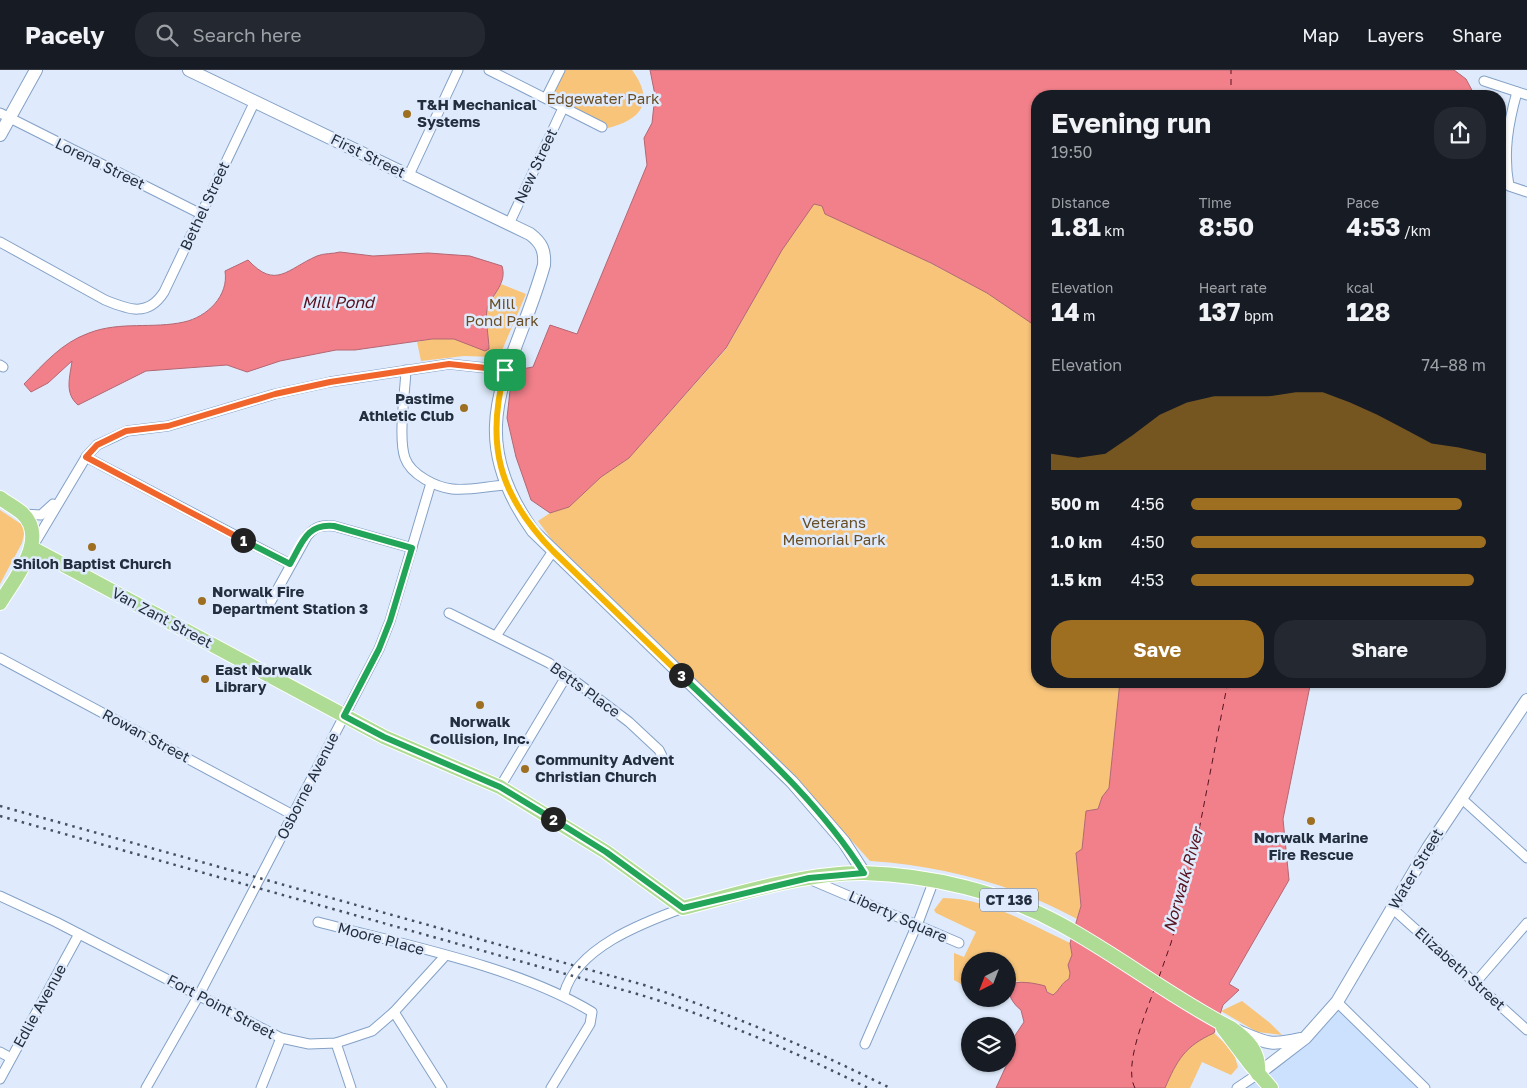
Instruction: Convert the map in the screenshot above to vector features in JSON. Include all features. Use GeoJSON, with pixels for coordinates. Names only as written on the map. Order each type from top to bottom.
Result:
{"type":"FeatureCollection","features":[{"type":"Feature","properties":{"kind":"main road"},"geometry":{"type":"LineString","coordinates":[[0,498],[23,514],[32,530],[32,548],[0,603]]}},
{"type":"Feature","properties":{"kind":"main road","name":"Van Zant Street"},"geometry":{"type":"LineString","coordinates":[[32,548],[384,737],[500,787],[606,852],[683,908]]}},
{"type":"Feature","properties":{"kind":"main road","name":"CT 136"},"geometry":{"type":"LineString","coordinates":[[683,908],[809,878],[864,873]]}},
{"type":"Feature","properties":{"kind":"main road","name":"Liberty Square"},"geometry":{"type":"LineString","coordinates":[[864,873],[934,880],[980,891],[1021,905],[1061,924],[1218,1022]]}},
{"type":"Feature","properties":{"kind":"main road","name":"CT 136"},"geometry":{"type":"LineString","coordinates":[[1218,1022],[1231,1028]]}},
{"type":"Feature","properties":{"kind":"main road","name":"CT 136"},"geometry":{"type":"LineString","coordinates":[[1218,1022],[1258,1074]]}},
{"type":"Feature","properties":{"kind":"main road"},"geometry":{"type":"LineString","coordinates":[[1231,1028],[1242,1036],[1254,1051],[1259,1061],[1258,1074],[1272,1088]]}},
{"type":"Feature","properties":{"kind":"street"},"geometry":{"type":"LineString","coordinates":[[0,135],[5,116],[36,70]]}},
{"type":"Feature","properties":{"kind":"street","name":"First Street"},"geometry":{"type":"LineString","coordinates":[[189,70],[530,234],[543,247],[544,265],[539,283],[505,370]]}},
{"type":"Feature","properties":{"kind":"street"},"geometry":{"type":"LineString","coordinates":[[409,176],[458,70]]}},
{"type":"Feature","properties":{"kind":"street"},"geometry":{"type":"LineString","coordinates":[[489,70],[602,127]]}},
{"type":"Feature","properties":{"kind":"street"},"geometry":{"type":"LineString","coordinates":[[546,98],[560,70]]}},
{"type":"Feature","properties":{"kind":"street"},"geometry":{"type":"LineString","coordinates":[[1484,81],[1527,95]]}},
{"type":"Feature","properties":{"kind":"street"},"geometry":{"type":"LineString","coordinates":[[1517,92],[1507,127],[1506,169],[1508,186],[1527,192]]}},
{"type":"Feature","properties":{"kind":"street","name":"Bethel Street"},"geometry":{"type":"LineString","coordinates":[[0,242],[105,300],[120,306],[140,309],[150,308],[164,292],[255,102]]}},
{"type":"Feature","properties":{"kind":"street","name":"New Street"},"geometry":{"type":"LineString","coordinates":[[509,224],[563,108]]}},
{"type":"Feature","properties":{"kind":"street","name":"Lorena Street"},"geometry":{"type":"LineString","coordinates":[[5,116],[201,214]]}},
{"type":"Feature","properties":{"kind":"street"},"geometry":{"type":"LineString","coordinates":[[32,548],[86,457],[97,445],[126,431],[168,426],[275,394],[330,382],[449,364],[505,370],[498,397],[496,424],[499,456],[506,485],[519,511],[533,531],[792,782],[844,842],[864,873]]}},
{"type":"Feature","properties":{"kind":"street"},"geometry":{"type":"LineString","coordinates":[[406,370],[402,448],[406,461],[431,483],[453,489],[506,485]]}},
{"type":"Feature","properties":{"kind":"street"},"geometry":{"type":"LineString","coordinates":[[86,457],[290,564]]}},
{"type":"Feature","properties":{"kind":"street","name":"Osborne Avenue"},"geometry":{"type":"LineString","coordinates":[[146,1088],[199,995],[379,649],[390,621],[431,483]]}},
{"type":"Feature","properties":{"kind":"street"},"geometry":{"type":"LineString","coordinates":[[23,514],[41,515],[66,489]]}},
{"type":"Feature","properties":{"kind":"street"},"geometry":{"type":"LineString","coordinates":[[271,602],[290,564],[314,528],[322,525],[334,526],[412,548]]}},
{"type":"Feature","properties":{"kind":"street"},"geometry":{"type":"LineString","coordinates":[[496,636],[553,551]]}},
{"type":"Feature","properties":{"kind":"street","name":"Betts Place"},"geometry":{"type":"LineString","coordinates":[[449,613],[568,675],[629,722],[659,750],[663,758]]}},
{"type":"Feature","properties":{"kind":"street","name":"Rowan Street"},"geometry":{"type":"LineString","coordinates":[[0,658],[293,815]]}},
{"type":"Feature","properties":{"kind":"street"},"geometry":{"type":"LineString","coordinates":[[500,787],[568,675]]}},
{"type":"Feature","properties":{"kind":"street","name":"Water Street"},"geometry":{"type":"LineString","coordinates":[[1258,1074],[1304,1038],[1337,1002],[1428,848],[1527,700]]}},
{"type":"Feature","properties":{"kind":"street"},"geometry":{"type":"LineString","coordinates":[[1461,798],[1527,858]]}},
{"type":"Feature","properties":{"kind":"street","name":"Liberty Square"},"geometry":{"type":"LineString","coordinates":[[809,878],[959,943]]}},
{"type":"Feature","properties":{"kind":"street"},"geometry":{"type":"LineString","coordinates":[[865,1044],[917,925],[934,880]]}},
{"type":"Feature","properties":{"kind":"street","name":"Fort Point Street"},"geometry":{"type":"LineString","coordinates":[[0,896],[80,934],[281,1038],[309,1044],[336,1043],[372,1031],[394,1012],[445,956]]}},
{"type":"Feature","properties":{"kind":"street"},"geometry":{"type":"LineString","coordinates":[[564,994],[567,982],[583,964],[606,944],[641,924],[683,908]]}},
{"type":"Feature","properties":{"kind":"street","name":"Elizabeth Street"},"geometry":{"type":"LineString","coordinates":[[1392,908],[1527,1030]]}},
{"type":"Feature","properties":{"kind":"street","name":"Moore Place"},"geometry":{"type":"LineString","coordinates":[[318,922],[445,956]]}},
{"type":"Feature","properties":{"kind":"street"},"geometry":{"type":"LineString","coordinates":[[1476,982],[1527,923]]}},
{"type":"Feature","properties":{"kind":"street","name":"Edlie Avenue"},"geometry":{"type":"LineString","coordinates":[[0,1079],[80,934]]}},
{"type":"Feature","properties":{"kind":"street"},"geometry":{"type":"LineString","coordinates":[[445,956],[564,994],[592,1012],[590,1024],[551,1088]]}},
{"type":"Feature","properties":{"kind":"street"},"geometry":{"type":"LineString","coordinates":[[1337,1002],[1425,1088]]}},
{"type":"Feature","properties":{"kind":"street"},"geometry":{"type":"LineString","coordinates":[[394,1012],[442,1088]]}},
{"type":"Feature","properties":{"kind":"street","name":"CT 136"},"geometry":{"type":"LineString","coordinates":[[1231,1028],[1267,1044],[1279,1044],[1304,1038]]}},
{"type":"Feature","properties":{"kind":"street"},"geometry":{"type":"LineString","coordinates":[[262,1088],[281,1038]]}},
{"type":"Feature","properties":{"kind":"street"},"geometry":{"type":"LineString","coordinates":[[336,1043],[351,1088]]}},
{"type":"Feature","properties":{"kind":"street"},"geometry":{"type":"LineString","coordinates":[[0,1052],[11,1058]]}},
{"type":"Feature","properties":{"kind":"street"},"geometry":{"type":"LineString","coordinates":[[1237,1088],[1258,1074]]}},
{"type":"Feature","properties":{"kind":"shaded area"},"geometry":{"type":"Polygon","coordinates":[[[1337,1002],[1425,1088],[1237,1088],[1258,1074],[1337,1002]]]}},
{"type":"Feature","properties":{"kind":"green space","name":"Edgewater Park"},"geometry":{"type":"Polygon","coordinates":[[[560,70],[632,70],[640,83],[643,103],[639,111],[632,118],[612,127],[599,130],[545,103],[560,70]]]}},
{"type":"Feature","properties":{"kind":"green space","name":"Veterans Memorial Park"},"geometry":{"type":"Polygon","coordinates":[[[814,204],[822,206],[987,293],[1031,323],[1031,688],[1119,688],[1109,788],[1102,797],[1098,809],[1086,811],[1082,849],[1076,854],[1081,906],[1077,919],[1028,896],[977,879],[924,867],[870,861],[780,761],[552,540],[538,521],[550,513],[569,507],[601,477],[629,458],[726,349],[782,250],[814,204]]]}},
{"type":"Feature","properties":{"kind":"green space","name":"Mill Pond Park"},"geometry":{"type":"Polygon","coordinates":[[[501,284],[526,294],[500,355],[495,357],[464,356],[421,361],[417,342],[426,340],[454,339],[480,348],[489,349],[486,312],[501,284]]]}},
{"type":"Feature","properties":{"kind":"green space"},"geometry":{"type":"Polygon","coordinates":[[[0,510],[21,524],[25,530],[22,543],[0,584],[0,510]]]}},
{"type":"Feature","properties":{"kind":"green space"},"geometry":{"type":"Polygon","coordinates":[[[943,898],[976,902],[1009,914],[1070,943],[1072,955],[1068,965],[1069,979],[1053,995],[1037,984],[1016,981],[1016,952],[966,952],[976,932],[936,913],[934,910],[943,898]]]}},
{"type":"Feature","properties":{"kind":"green space"},"geometry":{"type":"Polygon","coordinates":[[[954,953],[961,956],[961,984],[954,980],[954,953]]]}},
{"type":"Feature","properties":{"kind":"green space"},"geometry":{"type":"Polygon","coordinates":[[[1242,1001],[1282,1035],[1257,1032],[1221,1011],[1242,1001]]]}},
{"type":"Feature","properties":{"kind":"green space"},"geometry":{"type":"Polygon","coordinates":[[[1214,1033],[1233,1051],[1238,1067],[1231,1075],[1202,1062],[1190,1088],[1164,1088],[1173,1069],[1183,1055],[1196,1043],[1214,1033]]]}},
{"type":"Feature","properties":{"kind":"water"},"geometry":{"type":"Polygon","coordinates":[[[650,70],[1454,70],[1466,79],[1472,90],[1031,90],[1031,323],[987,293],[931,263],[825,214],[822,206],[814,204],[782,250],[726,348],[629,458],[601,477],[569,507],[550,513],[531,500],[516,457],[507,418],[511,382],[516,370],[533,367],[550,325],[577,334],[647,165],[644,138],[652,123],[655,95],[650,70]]]}},
{"type":"Feature","properties":{"kind":"water","name":"Mill Pond"},"geometry":{"type":"Polygon","coordinates":[[[340,252],[373,256],[428,253],[470,256],[502,266],[503,277],[487,310],[489,349],[485,351],[454,339],[432,339],[355,350],[336,350],[280,361],[247,372],[227,365],[146,371],[78,405],[69,390],[72,361],[48,383],[31,392],[24,384],[61,348],[89,333],[113,327],[172,324],[184,322],[201,315],[215,304],[220,297],[224,289],[225,271],[248,260],[266,274],[274,275],[289,271],[317,256],[340,252]]]}},
{"type":"Feature","properties":{"kind":"water","name":"Norwalk River"},"geometry":{"type":"Polygon","coordinates":[[[1119,688],[1310,688],[1283,819],[1289,880],[1229,984],[1239,990],[1223,1005],[1214,1033],[1196,1043],[1183,1055],[1165,1088],[996,1088],[1003,1072],[1016,1072],[1016,1034],[1024,1022],[1021,1010],[1016,1005],[1016,983],[1045,986],[1047,992],[1053,995],[1069,979],[1068,965],[1072,955],[1070,943],[1081,906],[1076,853],[1082,849],[1086,811],[1098,809],[1102,797],[1109,788],[1119,688]]]}},
{"type":"Feature","properties":{"kind":"ferry route"},"geometry":{"type":"LineString","coordinates":[[1231,70],[1231,90]]}},
{"type":"Feature","properties":{"kind":"ferry route"},"geometry":{"type":"LineString","coordinates":[[1159,977],[1171,943],[1193,861],[1227,688]]}},
{"type":"Feature","properties":{"kind":"ferry route"},"geometry":{"type":"LineString","coordinates":[[1135,1088],[1132,1078],[1134,1053],[1141,1025],[1154,990]]}},
{"type":"Feature","properties":{"kind":"railway"},"geometry":{"type":"LineString","coordinates":[[0,806],[644,985],[707,1007],[769,1032],[890,1088]]}},
{"type":"Feature","properties":{"kind":"railway"},"geometry":{"type":"LineString","coordinates":[[0,816],[641,995],[756,1037],[868,1088]]}},
{"type":"Feature","properties":{"kind":"place","name":"T&H Mechanical Systems"},"geometry":{"type":"Point","coordinates":[407,114]}},
{"type":"Feature","properties":{"kind":"place","name":"Pastime Athletic Club"},"geometry":{"type":"Point","coordinates":[464,408]}},
{"type":"Feature","properties":{"kind":"place","name":"Shiloh Baptist Church"},"geometry":{"type":"Point","coordinates":[92,547]}},
{"type":"Feature","properties":{"kind":"place","name":"Norwalk Fire Department Station 3"},"geometry":{"type":"Point","coordinates":[202,601]}},
{"type":"Feature","properties":{"kind":"place","name":"East Norwalk Library"},"geometry":{"type":"Point","coordinates":[205,679]}},
{"type":"Feature","properties":{"kind":"place","name":"Norwalk Collision, Inc."},"geometry":{"type":"Point","coordinates":[480,705]}},
{"type":"Feature","properties":{"kind":"place","name":"Community Advent Christian Church"},"geometry":{"type":"Point","coordinates":[525,769]}},
{"type":"Feature","properties":{"kind":"place","name":"Norwalk Marine Fire Rescue"},"geometry":{"type":"Point","coordinates":[1311,821]}},
{"type":"Feature","properties":{"kind":"route"},"geometry":{"type":"LineString","coordinates":[[449,364],[474,365],[505,370],[498,397],[496,424],[499,456],[506,485],[519,511],[533,531],[792,782],[844,842],[864,873],[809,878],[683,908],[606,852],[500,787],[384,737],[344,716],[379,649],[390,621],[412,548],[334,526],[322,525],[314,528],[307,536],[290,564],[86,457],[97,445],[108,438],[126,431],[168,426],[197,419],[275,394],[330,382],[449,364]]}}]}
